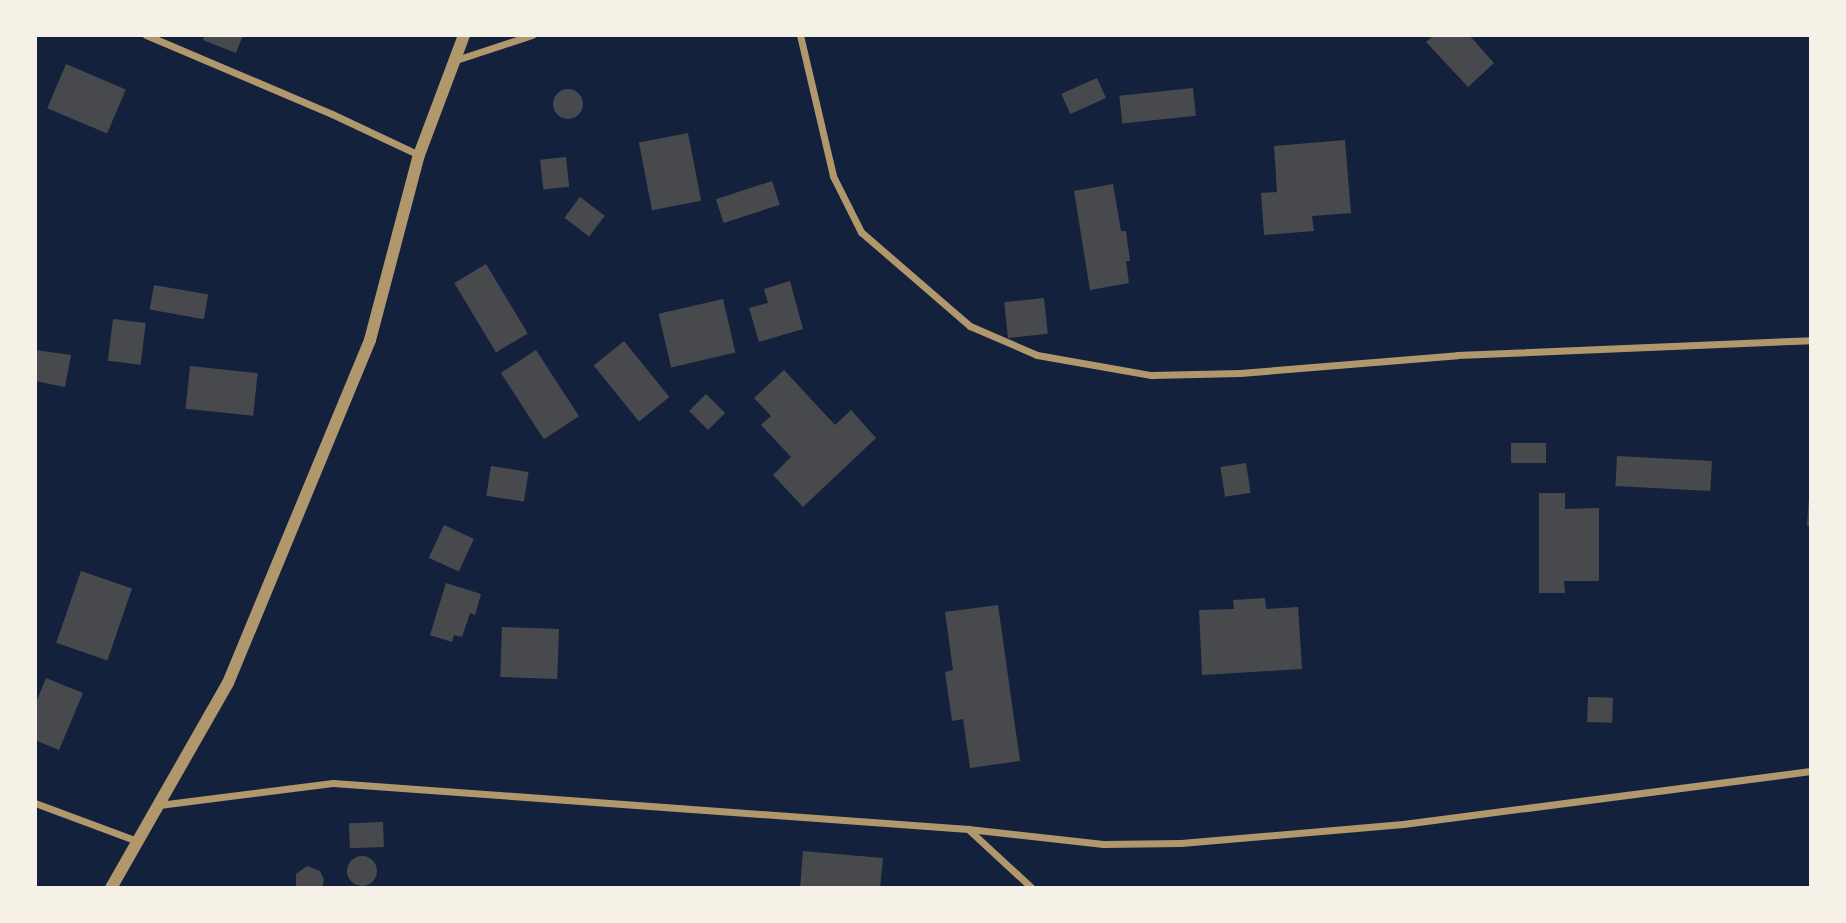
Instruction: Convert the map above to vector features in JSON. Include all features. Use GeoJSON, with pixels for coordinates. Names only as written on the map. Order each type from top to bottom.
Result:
{"type":"FeatureCollection","features":[{"type":"Feature","properties":{"kind":"street"},"geometry":{"type":"LineString","coordinates":[[146,35],[332,114],[419,155]]}},
{"type":"Feature","properties":{"kind":"street"},"geometry":{"type":"LineString","coordinates":[[111,888],[228,683],[370,340],[419,155],[464,35]]}},
{"type":"Feature","properties":{"kind":"street"},"geometry":{"type":"LineString","coordinates":[[456,60],[532,35]]}},
{"type":"Feature","properties":{"kind":"street"},"geometry":{"type":"LineString","coordinates":[[800,35],[833,176],[861,232],[970,326],[1037,355],[1164,375],[1240,373],[1457,355],[1811,340]]}},
{"type":"Feature","properties":{"kind":"street"},"geometry":{"type":"LineString","coordinates":[[159,805],[333,783],[968,829],[1103,844],[1181,842],[1403,824],[1811,771]]}},
{"type":"Feature","properties":{"kind":"street"},"geometry":{"type":"LineString","coordinates":[[35,803],[137,841]]}},
{"type":"Feature","properties":{"kind":"street"},"geometry":{"type":"LineString","coordinates":[[968,829],[1032,888]]}},
{"type":"Feature","properties":{"kind":"building"},"geometry":{"type":"Polygon","coordinates":[[[205,35],[243,35],[236,53],[203,40],[205,35]]]}},
{"type":"Feature","properties":{"kind":"building"},"geometry":{"type":"Polygon","coordinates":[[[1434,35],[1469,35],[1494,63],[1468,87],[1426,42],[1434,35]]]}},
{"type":"Feature","properties":{"kind":"building"},"geometry":{"type":"Polygon","coordinates":[[[66,64],[126,89],[107,134],[47,108],[66,64]]]}},
{"type":"Feature","properties":{"kind":"building"},"geometry":{"type":"Polygon","coordinates":[[[1097,78],[1106,98],[1070,114],[1061,94],[1097,78]]]}},
{"type":"Feature","properties":{"kind":"building"},"geometry":{"type":"Polygon","coordinates":[[[1193,88],[1196,116],[1122,124],[1119,96],[1193,88]]]}},
{"type":"Feature","properties":{"kind":"building"},"geometry":{"type":"Polygon","coordinates":[[[568,89],[579,93],[583,104],[579,115],[568,119],[557,115],[553,104],[557,93],[568,89]]]}},
{"type":"Feature","properties":{"kind":"building"},"geometry":{"type":"Polygon","coordinates":[[[688,133],[701,201],[652,210],[639,143],[688,133]]]}},
{"type":"Feature","properties":{"kind":"building"},"geometry":{"type":"Polygon","coordinates":[[[1345,140],[1351,213],[1312,216],[1314,231],[1264,235],[1261,193],[1277,192],[1274,146],[1345,140]]]}},
{"type":"Feature","properties":{"kind":"building"},"geometry":{"type":"Polygon","coordinates":[[[566,157],[569,187],[543,190],[540,160],[566,157]]]}},
{"type":"Feature","properties":{"kind":"building"},"geometry":{"type":"Polygon","coordinates":[[[772,181],[780,205],[724,223],[716,199],[772,181]]]}},
{"type":"Feature","properties":{"kind":"building"},"geometry":{"type":"Polygon","coordinates":[[[1113,184],[1121,231],[1126,231],[1130,261],[1126,261],[1129,283],[1090,290],[1074,191],[1113,184]]]}},
{"type":"Feature","properties":{"kind":"building"},"geometry":{"type":"Polygon","coordinates":[[[580,197],[605,216],[589,236],[564,218],[580,197]]]}},
{"type":"Feature","properties":{"kind":"building"},"geometry":{"type":"Polygon","coordinates":[[[486,264],[528,333],[496,352],[454,283],[486,264]]]}},
{"type":"Feature","properties":{"kind":"building"},"geometry":{"type":"Polygon","coordinates":[[[790,281],[803,329],[759,342],[749,308],[768,303],[764,289],[790,281]]]}},
{"type":"Feature","properties":{"kind":"building"},"geometry":{"type":"Polygon","coordinates":[[[154,285],[208,295],[204,319],[150,310],[154,285]]]}},
{"type":"Feature","properties":{"kind":"building"},"geometry":{"type":"Polygon","coordinates":[[[1044,298],[1048,334],[1008,338],[1004,302],[1044,298]]]}},
{"type":"Feature","properties":{"kind":"building"},"geometry":{"type":"Polygon","coordinates":[[[723,299],[735,353],[671,367],[659,314],[723,299]]]}},
{"type":"Feature","properties":{"kind":"building"},"geometry":{"type":"Polygon","coordinates":[[[113,319],[146,323],[141,365],[108,361],[113,319]]]}},
{"type":"Feature","properties":{"kind":"building"},"geometry":{"type":"Polygon","coordinates":[[[624,341],[669,397],[639,421],[594,366],[624,341]]]}},
{"type":"Feature","properties":{"kind":"building"},"geometry":{"type":"Polygon","coordinates":[[[35,350],[71,355],[65,387],[35,381],[35,350]]]}},
{"type":"Feature","properties":{"kind":"building"},"geometry":{"type":"Polygon","coordinates":[[[536,350],[579,416],[544,439],[501,373],[536,350]]]}},
{"type":"Feature","properties":{"kind":"building"},"geometry":{"type":"Polygon","coordinates":[[[190,366],[258,373],[253,416],[186,409],[190,366]]]}},
{"type":"Feature","properties":{"kind":"building"},"geometry":{"type":"Polygon","coordinates":[[[784,370],[835,425],[851,410],[876,438],[803,507],[773,475],[791,457],[761,425],[771,416],[754,398],[784,370]]]}},
{"type":"Feature","properties":{"kind":"building"},"geometry":{"type":"Polygon","coordinates":[[[706,394],[725,413],[708,430],[689,411],[706,394]]]}},
{"type":"Feature","properties":{"kind":"building"},"geometry":{"type":"Polygon","coordinates":[[[1511,443],[1546,443],[1546,463],[1511,463],[1511,443]]]}},
{"type":"Feature","properties":{"kind":"building"},"geometry":{"type":"Polygon","coordinates":[[[1617,456],[1712,461],[1710,491],[1615,486],[1617,456]]]}},
{"type":"Feature","properties":{"kind":"building"},"geometry":{"type":"Polygon","coordinates":[[[1246,463],[1251,493],[1225,497],[1220,467],[1246,463]]]}},
{"type":"Feature","properties":{"kind":"building"},"geometry":{"type":"Polygon","coordinates":[[[491,466],[529,472],[524,502],[486,496],[491,466]]]}},
{"type":"Feature","properties":{"kind":"building"},"geometry":{"type":"Polygon","coordinates":[[[1539,493],[1565,493],[1565,509],[1599,508],[1599,581],[1564,581],[1565,593],[1539,593],[1539,493]]]}},
{"type":"Feature","properties":{"kind":"building"},"geometry":{"type":"Polygon","coordinates":[[[1811,497],[1811,527],[1807,526],[1811,497]]]}},
{"type":"Feature","properties":{"kind":"building"},"geometry":{"type":"Polygon","coordinates":[[[444,525],[474,539],[459,572],[429,558],[444,525]]]}},
{"type":"Feature","properties":{"kind":"building"},"geometry":{"type":"Polygon","coordinates":[[[81,571],[132,589],[107,660],[56,643],[81,571]]]}},
{"type":"Feature","properties":{"kind":"building"},"geometry":{"type":"Polygon","coordinates":[[[446,583],[481,594],[475,615],[470,613],[462,637],[454,635],[452,642],[430,635],[446,583]]]}},
{"type":"Feature","properties":{"kind":"building"},"geometry":{"type":"Polygon","coordinates":[[[1265,598],[1266,609],[1298,607],[1302,669],[1202,675],[1199,610],[1234,609],[1233,600],[1265,598]]]}},
{"type":"Feature","properties":{"kind":"building"},"geometry":{"type":"Polygon","coordinates":[[[998,605],[1020,761],[970,768],[963,719],[952,721],[945,672],[953,670],[945,612],[998,605]]]}},
{"type":"Feature","properties":{"kind":"building"},"geometry":{"type":"Polygon","coordinates":[[[502,627],[559,629],[557,679],[500,677],[502,627]]]}},
{"type":"Feature","properties":{"kind":"building"},"geometry":{"type":"Polygon","coordinates":[[[46,678],[83,693],[59,750],[35,740],[35,705],[46,678]]]}},
{"type":"Feature","properties":{"kind":"building"},"geometry":{"type":"Polygon","coordinates":[[[1588,697],[1613,698],[1612,723],[1587,722],[1588,697]]]}},
{"type":"Feature","properties":{"kind":"building"},"geometry":{"type":"Polygon","coordinates":[[[383,822],[384,847],[350,848],[349,823],[383,822]]]}},
{"type":"Feature","properties":{"kind":"building"},"geometry":{"type":"Polygon","coordinates":[[[803,851],[883,858],[880,888],[800,888],[803,851]]]}},
{"type":"Feature","properties":{"kind":"building"},"geometry":{"type":"Polygon","coordinates":[[[362,856],[368,857],[376,865],[376,877],[368,885],[362,886],[356,885],[348,877],[347,871],[348,865],[356,857],[362,856]]]}},
{"type":"Feature","properties":{"kind":"building"},"geometry":{"type":"Polygon","coordinates":[[[307,866],[320,871],[324,880],[322,888],[296,888],[296,874],[307,866]]]}}]}
